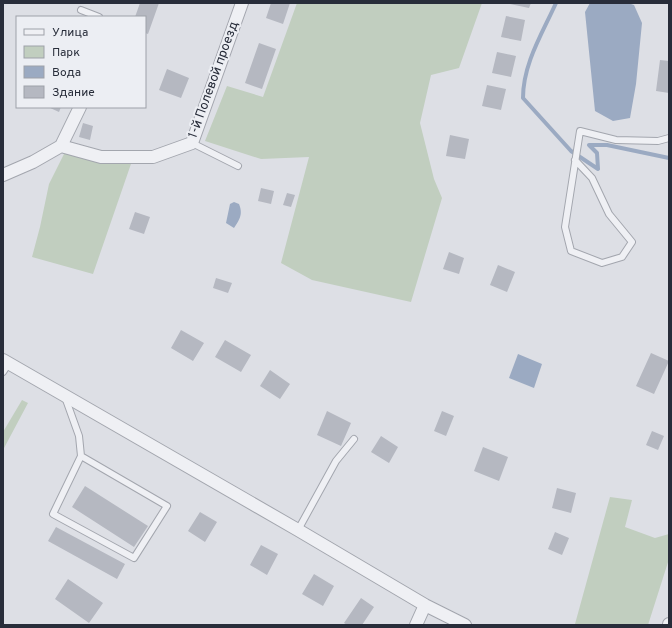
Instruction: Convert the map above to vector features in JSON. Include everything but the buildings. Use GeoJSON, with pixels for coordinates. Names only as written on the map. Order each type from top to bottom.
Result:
{"type":"FeatureCollection","features":[{"type":"Feature","properties":{"kind":"street","name":"1-й Полевой проезд"},"geometry":{"type":"LineString","coordinates":[[61,146],[101,157],[153,157],[192,143],[242,3]]}},
{"type":"Feature","properties":{"kind":"street"},"geometry":{"type":"LineString","coordinates":[[3,176],[33,162],[61,146],[80,108]]}},
{"type":"Feature","properties":{"kind":"street"},"geometry":{"type":"LineString","coordinates":[[5,365],[64,396],[298,530],[425,605],[465,625]]}},
{"type":"Feature","properties":{"kind":"street"},"geometry":{"type":"LineString","coordinates":[[416,625],[425,605]]}},
{"type":"Feature","properties":{"kind":"lane"},"geometry":{"type":"LineString","coordinates":[[81,10],[96,16]]}},
{"type":"Feature","properties":{"kind":"lane"},"geometry":{"type":"LineString","coordinates":[[575,160],[592,178],[609,214],[632,242],[622,257],[602,263],[571,251],[565,227],[575,160],[580,131],[616,140],[658,141],[669,138]]}},
{"type":"Feature","properties":{"kind":"lane"},"geometry":{"type":"LineString","coordinates":[[192,143],[238,166]]}},
{"type":"Feature","properties":{"kind":"lane"},"geometry":{"type":"LineString","coordinates":[[64,396],[79,436],[81,456],[53,514],[134,558],[167,506],[81,456]]}},
{"type":"Feature","properties":{"kind":"lane"},"geometry":{"type":"LineString","coordinates":[[298,530],[336,461],[354,439]]}},
{"type":"Feature","properties":{"kind":"green space"},"geometry":{"type":"Polygon","coordinates":[[[297,3],[482,3],[459,68],[431,75],[420,123],[434,179],[442,198],[411,302],[312,280],[281,263],[309,157],[261,159],[205,141],[227,86],[263,97],[297,3]]]}},
{"type":"Feature","properties":{"kind":"green space"},"geometry":{"type":"Polygon","coordinates":[[[65,152],[132,161],[93,274],[32,257],[49,184],[65,152]]]}},
{"type":"Feature","properties":{"kind":"green space"},"geometry":{"type":"Polygon","coordinates":[[[22,400],[28,403],[3,450],[3,432],[22,400]]]}},
{"type":"Feature","properties":{"kind":"green space"},"geometry":{"type":"Polygon","coordinates":[[[610,497],[632,500],[625,527],[655,538],[669,534],[669,559],[648,625],[575,624],[610,497]]]}},
{"type":"Feature","properties":{"kind":"water"},"geometry":{"type":"Polygon","coordinates":[[[590,3],[628,3],[634,5],[642,23],[636,84],[630,118],[613,121],[595,111],[585,12],[590,3]]]}},
{"type":"Feature","properties":{"kind":"water"},"geometry":{"type":"Polygon","coordinates":[[[234,202],[239,204],[241,214],[234,228],[226,223],[230,204],[234,202]]]}},
{"type":"Feature","properties":{"kind":"water"},"geometry":{"type":"Polygon","coordinates":[[[518,354],[542,364],[534,388],[509,378],[518,354]]]}},
{"type":"Feature","properties":{"kind":"waterway"},"geometry":{"type":"LineString","coordinates":[[556,3],[534,49],[526,73],[523,98],[571,151],[598,169],[597,153],[589,145],[607,145],[669,158]]}}]}
